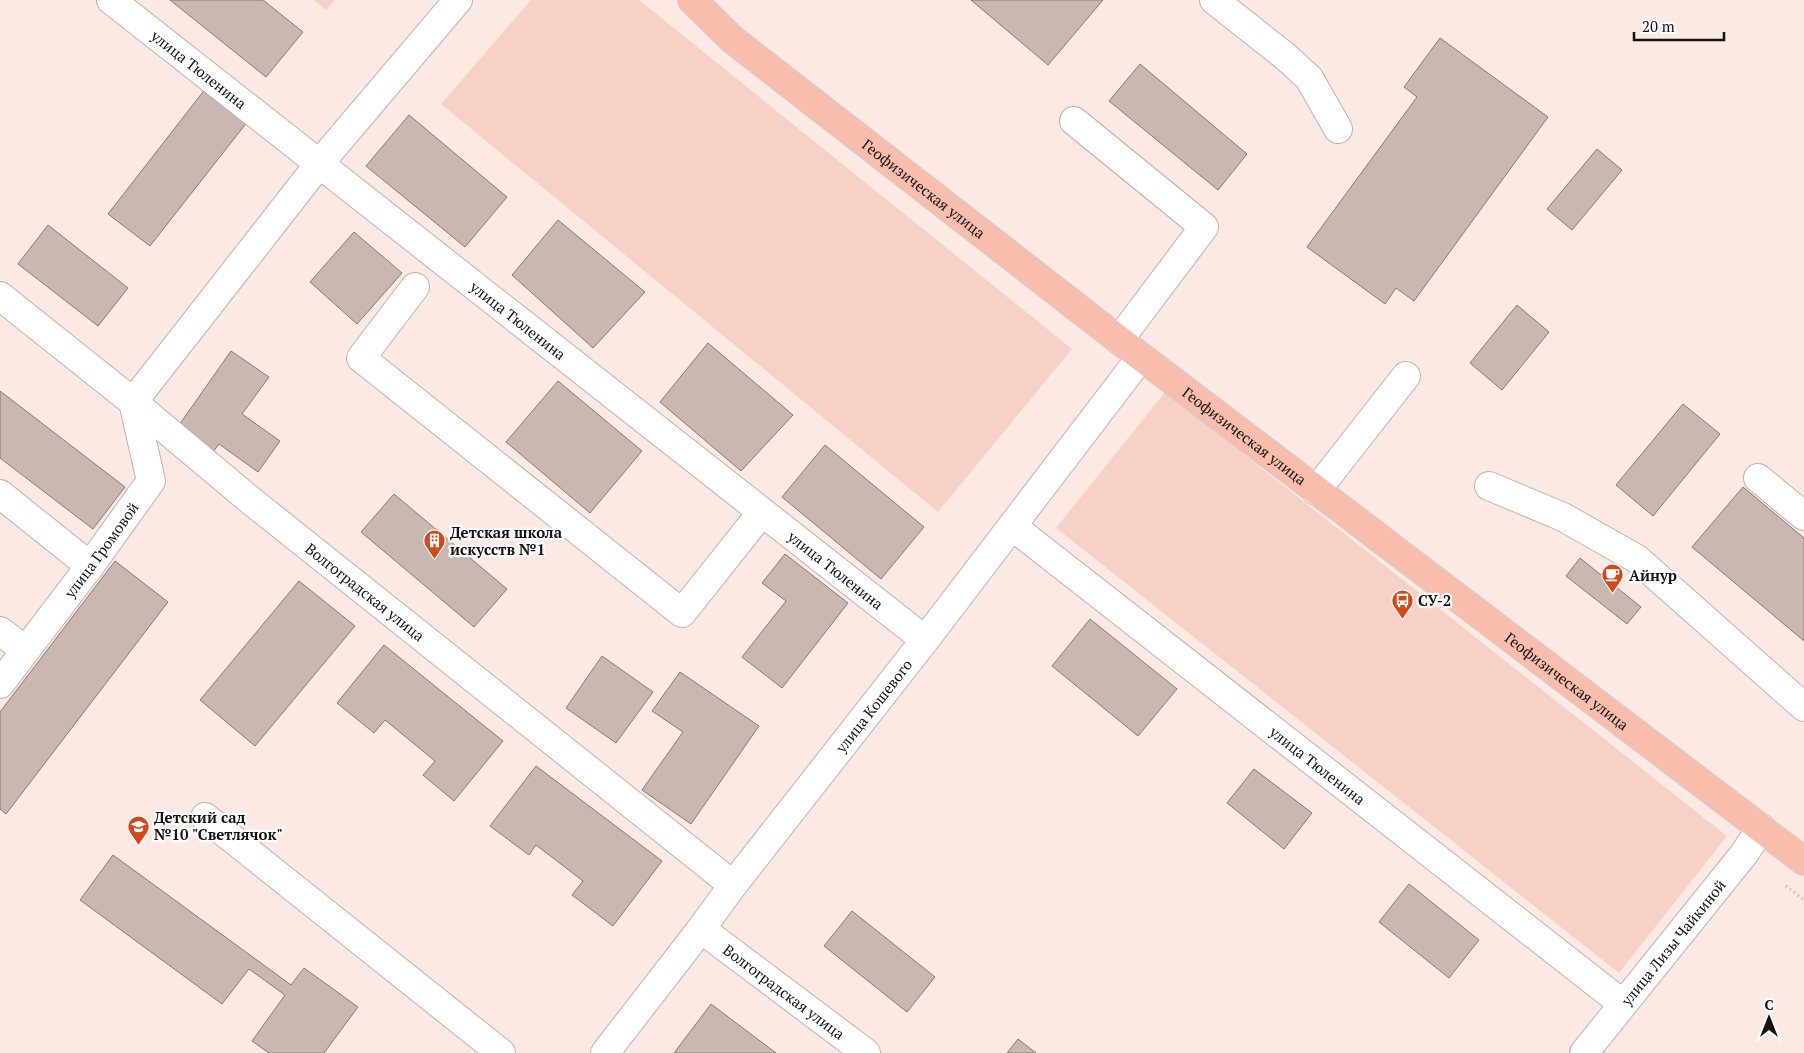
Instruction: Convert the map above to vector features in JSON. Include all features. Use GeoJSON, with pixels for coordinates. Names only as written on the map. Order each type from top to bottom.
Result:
{"type":"FeatureCollection","features":[{"type":"Feature","properties":{"kind":"main road","name":"Геофизическая улица"},"geometry":{"type":"LineString","coordinates":[[692,0],[733,40],[1119,340],[1804,861]]}},
{"type":"Feature","properties":{"kind":"street","name":"улица Тюленина"},"geometry":{"type":"LineString","coordinates":[[111,0],[925,640]]}},
{"type":"Feature","properties":{"kind":"street"},"geometry":{"type":"LineString","coordinates":[[133,402],[319,164],[458,0]]}},
{"type":"Feature","properties":{"kind":"street"},"geometry":{"type":"LineString","coordinates":[[1214,0],[1286,57],[1309,78],[1338,129]]}},
{"type":"Feature","properties":{"kind":"street"},"geometry":{"type":"LineString","coordinates":[[1074,121],[1204,227],[1119,340]]}},
{"type":"Feature","properties":{"kind":"street"},"geometry":{"type":"LineString","coordinates":[[415,287],[361,358],[682,613],[762,512]]}},
{"type":"Feature","properties":{"kind":"street","name":"Волгоградская улица"},"geometry":{"type":"LineString","coordinates":[[0,296],[133,402],[250,500],[732,885]]}},
{"type":"Feature","properties":{"kind":"street","name":"улица Кошевого"},"geometry":{"type":"LineString","coordinates":[[605,1053],[701,930],[732,885],[925,640],[1141,357]]}},
{"type":"Feature","properties":{"kind":"street"},"geometry":{"type":"LineString","coordinates":[[1316,491],[1406,376]]}},
{"type":"Feature","properties":{"kind":"street","name":"улица Громовой"},"geometry":{"type":"LineString","coordinates":[[0,684],[90,566],[151,480],[133,402]]}},
{"type":"Feature","properties":{"kind":"street"},"geometry":{"type":"LineString","coordinates":[[1758,478],[1804,516]]}},
{"type":"Feature","properties":{"kind":"street"},"geometry":{"type":"LineString","coordinates":[[1489,486],[1563,517],[1637,560],[1804,707]]}},
{"type":"Feature","properties":{"kind":"street"},"geometry":{"type":"LineString","coordinates":[[0,494],[90,566]]}},
{"type":"Feature","properties":{"kind":"street","name":"улица Тюленина"},"geometry":{"type":"LineString","coordinates":[[1012,526],[1623,1004]]}},
{"type":"Feature","properties":{"kind":"street"},"geometry":{"type":"LineString","coordinates":[[0,631],[25,650]]}},
{"type":"Feature","properties":{"kind":"street"},"geometry":{"type":"LineString","coordinates":[[205,817],[501,1053]]}},
{"type":"Feature","properties":{"kind":"street","name":"улица Лизы Чайкиной"},"geometry":{"type":"LineString","coordinates":[[1584,1053],[1744,854],[1761,828]]}},
{"type":"Feature","properties":{"kind":"street","name":"Волгоградская улица"},"geometry":{"type":"LineString","coordinates":[[701,930],[866,1053]]}},
{"type":"Feature","properties":{"kind":"shaded area"},"geometry":{"type":"Polygon","coordinates":[[[314,0],[335,0],[326,10],[314,0]]]}},
{"type":"Feature","properties":{"kind":"shaded area"},"geometry":{"type":"Polygon","coordinates":[[[531,0],[639,0],[1072,349],[938,512],[441,104],[531,0]]]}},
{"type":"Feature","properties":{"kind":"shaded area"},"geometry":{"type":"Polygon","coordinates":[[[1165,392],[1727,836],[1619,973],[1056,528],[1165,392]]]}},
{"type":"Feature","properties":{"kind":"building"},"geometry":{"type":"Polygon","coordinates":[[[170,0],[263,0],[303,32],[266,77],[170,0]]]}},
{"type":"Feature","properties":{"kind":"building"},"geometry":{"type":"Polygon","coordinates":[[[971,0],[1103,0],[1048,65],[971,0]]]}},
{"type":"Feature","properties":{"kind":"building"},"geometry":{"type":"Polygon","coordinates":[[[1440,38],[1548,117],[1414,301],[1396,288],[1385,304],[1307,247],[1417,97],[1404,87],[1440,38]]]}},
{"type":"Feature","properties":{"kind":"building"},"geometry":{"type":"Polygon","coordinates":[[[1140,64],[1247,154],[1218,190],[1109,101],[1140,64]]]}},
{"type":"Feature","properties":{"kind":"building"},"geometry":{"type":"Polygon","coordinates":[[[206,88],[248,121],[150,246],[108,214],[206,88]]]}},
{"type":"Feature","properties":{"kind":"building"},"geometry":{"type":"Polygon","coordinates":[[[409,115],[507,197],[465,247],[366,166],[409,115]]]}},
{"type":"Feature","properties":{"kind":"building"},"geometry":{"type":"Polygon","coordinates":[[[1597,149],[1622,170],[1572,230],[1547,209],[1597,149]]]}},
{"type":"Feature","properties":{"kind":"building"},"geometry":{"type":"Polygon","coordinates":[[[558,220],[645,292],[593,348],[512,275],[558,220]]]}},
{"type":"Feature","properties":{"kind":"building"},"geometry":{"type":"Polygon","coordinates":[[[48,225],[128,288],[98,326],[18,264],[48,225]]]}},
{"type":"Feature","properties":{"kind":"building"},"geometry":{"type":"Polygon","coordinates":[[[354,232],[402,273],[357,324],[310,282],[354,232]]]}},
{"type":"Feature","properties":{"kind":"building"},"geometry":{"type":"Polygon","coordinates":[[[1517,305],[1549,332],[1502,390],[1470,363],[1517,305]]]}},
{"type":"Feature","properties":{"kind":"building"},"geometry":{"type":"Polygon","coordinates":[[[708,343],[793,415],[741,471],[660,402],[708,343]]]}},
{"type":"Feature","properties":{"kind":"building"},"geometry":{"type":"Polygon","coordinates":[[[231,351],[269,377],[242,414],[280,441],[258,472],[219,444],[213,452],[177,428],[231,351]]]}},
{"type":"Feature","properties":{"kind":"building"},"geometry":{"type":"Polygon","coordinates":[[[558,381],[642,451],[590,513],[506,442],[558,381]]]}},
{"type":"Feature","properties":{"kind":"building"},"geometry":{"type":"Polygon","coordinates":[[[0,391],[125,487],[93,529],[0,458],[0,391]]]}},
{"type":"Feature","properties":{"kind":"building"},"geometry":{"type":"Polygon","coordinates":[[[1683,404],[1720,434],[1653,516],[1616,485],[1683,404]]]}},
{"type":"Feature","properties":{"kind":"building"},"geometry":{"type":"Polygon","coordinates":[[[825,445],[924,527],[881,579],[782,497],[825,445]]]}},
{"type":"Feature","properties":{"kind":"building"},"geometry":{"type":"Polygon","coordinates":[[[1743,487],[1804,538],[1804,641],[1692,547],[1743,487]]]}},
{"type":"Feature","properties":{"kind":"building","name":"Детская школа искусств №1"},"geometry":{"type":"Polygon","coordinates":[[[394,494],[507,589],[474,627],[361,532],[394,494]]]}},
{"type":"Feature","properties":{"kind":"building"},"geometry":{"type":"Polygon","coordinates":[[[785,554],[848,603],[782,688],[742,657],[786,601],[762,583],[785,554]]]}},
{"type":"Feature","properties":{"kind":"building"},"geometry":{"type":"Polygon","coordinates":[[[1580,558],[1641,607],[1627,624],[1566,576],[1580,558]]]}},
{"type":"Feature","properties":{"kind":"building"},"geometry":{"type":"Polygon","coordinates":[[[115,561],[168,602],[6,814],[0,809],[0,712],[115,561]]]}},
{"type":"Feature","properties":{"kind":"building"},"geometry":{"type":"Polygon","coordinates":[[[299,581],[355,626],[255,746],[200,700],[299,581]]]}},
{"type":"Feature","properties":{"kind":"building"},"geometry":{"type":"Polygon","coordinates":[[[1090,619],[1177,689],[1138,736],[1052,666],[1090,619]]]}},
{"type":"Feature","properties":{"kind":"building"},"geometry":{"type":"Polygon","coordinates":[[[384,645],[503,741],[454,801],[423,775],[435,761],[385,720],[374,733],[337,703],[384,645]]]}},
{"type":"Feature","properties":{"kind":"building"},"geometry":{"type":"Polygon","coordinates":[[[602,656],[653,692],[616,743],[566,708],[602,656]]]}},
{"type":"Feature","properties":{"kind":"building"},"geometry":{"type":"Polygon","coordinates":[[[680,672],[759,726],[691,824],[642,790],[683,732],[652,711],[680,672]]]}},
{"type":"Feature","properties":{"kind":"building"},"geometry":{"type":"Polygon","coordinates":[[[536,766],[662,861],[613,926],[572,895],[583,881],[536,845],[529,855],[490,826],[536,766]]]}},
{"type":"Feature","properties":{"kind":"building"},"geometry":{"type":"Polygon","coordinates":[[[1254,769],[1312,813],[1284,849],[1227,803],[1254,769]]]}},
{"type":"Feature","properties":{"kind":"building"},"geometry":{"type":"Polygon","coordinates":[[[113,855],[291,985],[304,968],[358,1007],[324,1053],[269,1053],[252,1041],[285,995],[249,969],[222,1004],[80,900],[113,855]]]}},
{"type":"Feature","properties":{"kind":"building"},"geometry":{"type":"Polygon","coordinates":[[[1409,884],[1479,940],[1449,978],[1379,922],[1409,884]]]}},
{"type":"Feature","properties":{"kind":"building"},"geometry":{"type":"Polygon","coordinates":[[[852,911],[935,977],[907,1012],[824,946],[852,911]]]}},
{"type":"Feature","properties":{"kind":"building"},"geometry":{"type":"Polygon","coordinates":[[[711,1004],[776,1053],[674,1053],[711,1004]]]}},
{"type":"Feature","properties":{"kind":"building"},"geometry":{"type":"Polygon","coordinates":[[[1018,1039],[1036,1053],[1007,1053],[1018,1039]]]}},
{"type":"Feature","properties":{"kind":"place","name":"Детская школа искусств №1"},"geometry":{"type":"Point","coordinates":[434,560]}},
{"type":"Feature","properties":{"kind":"place","name":"Айнур"},"geometry":{"type":"Point","coordinates":[1613,594]}},
{"type":"Feature","properties":{"kind":"place","name":"СУ-2"},"geometry":{"type":"Point","coordinates":[1402,619]}},
{"type":"Feature","properties":{"kind":"place","name":"Детский сад №10 \"Светлячок\""},"geometry":{"type":"Point","coordinates":[138,845]}}]}
